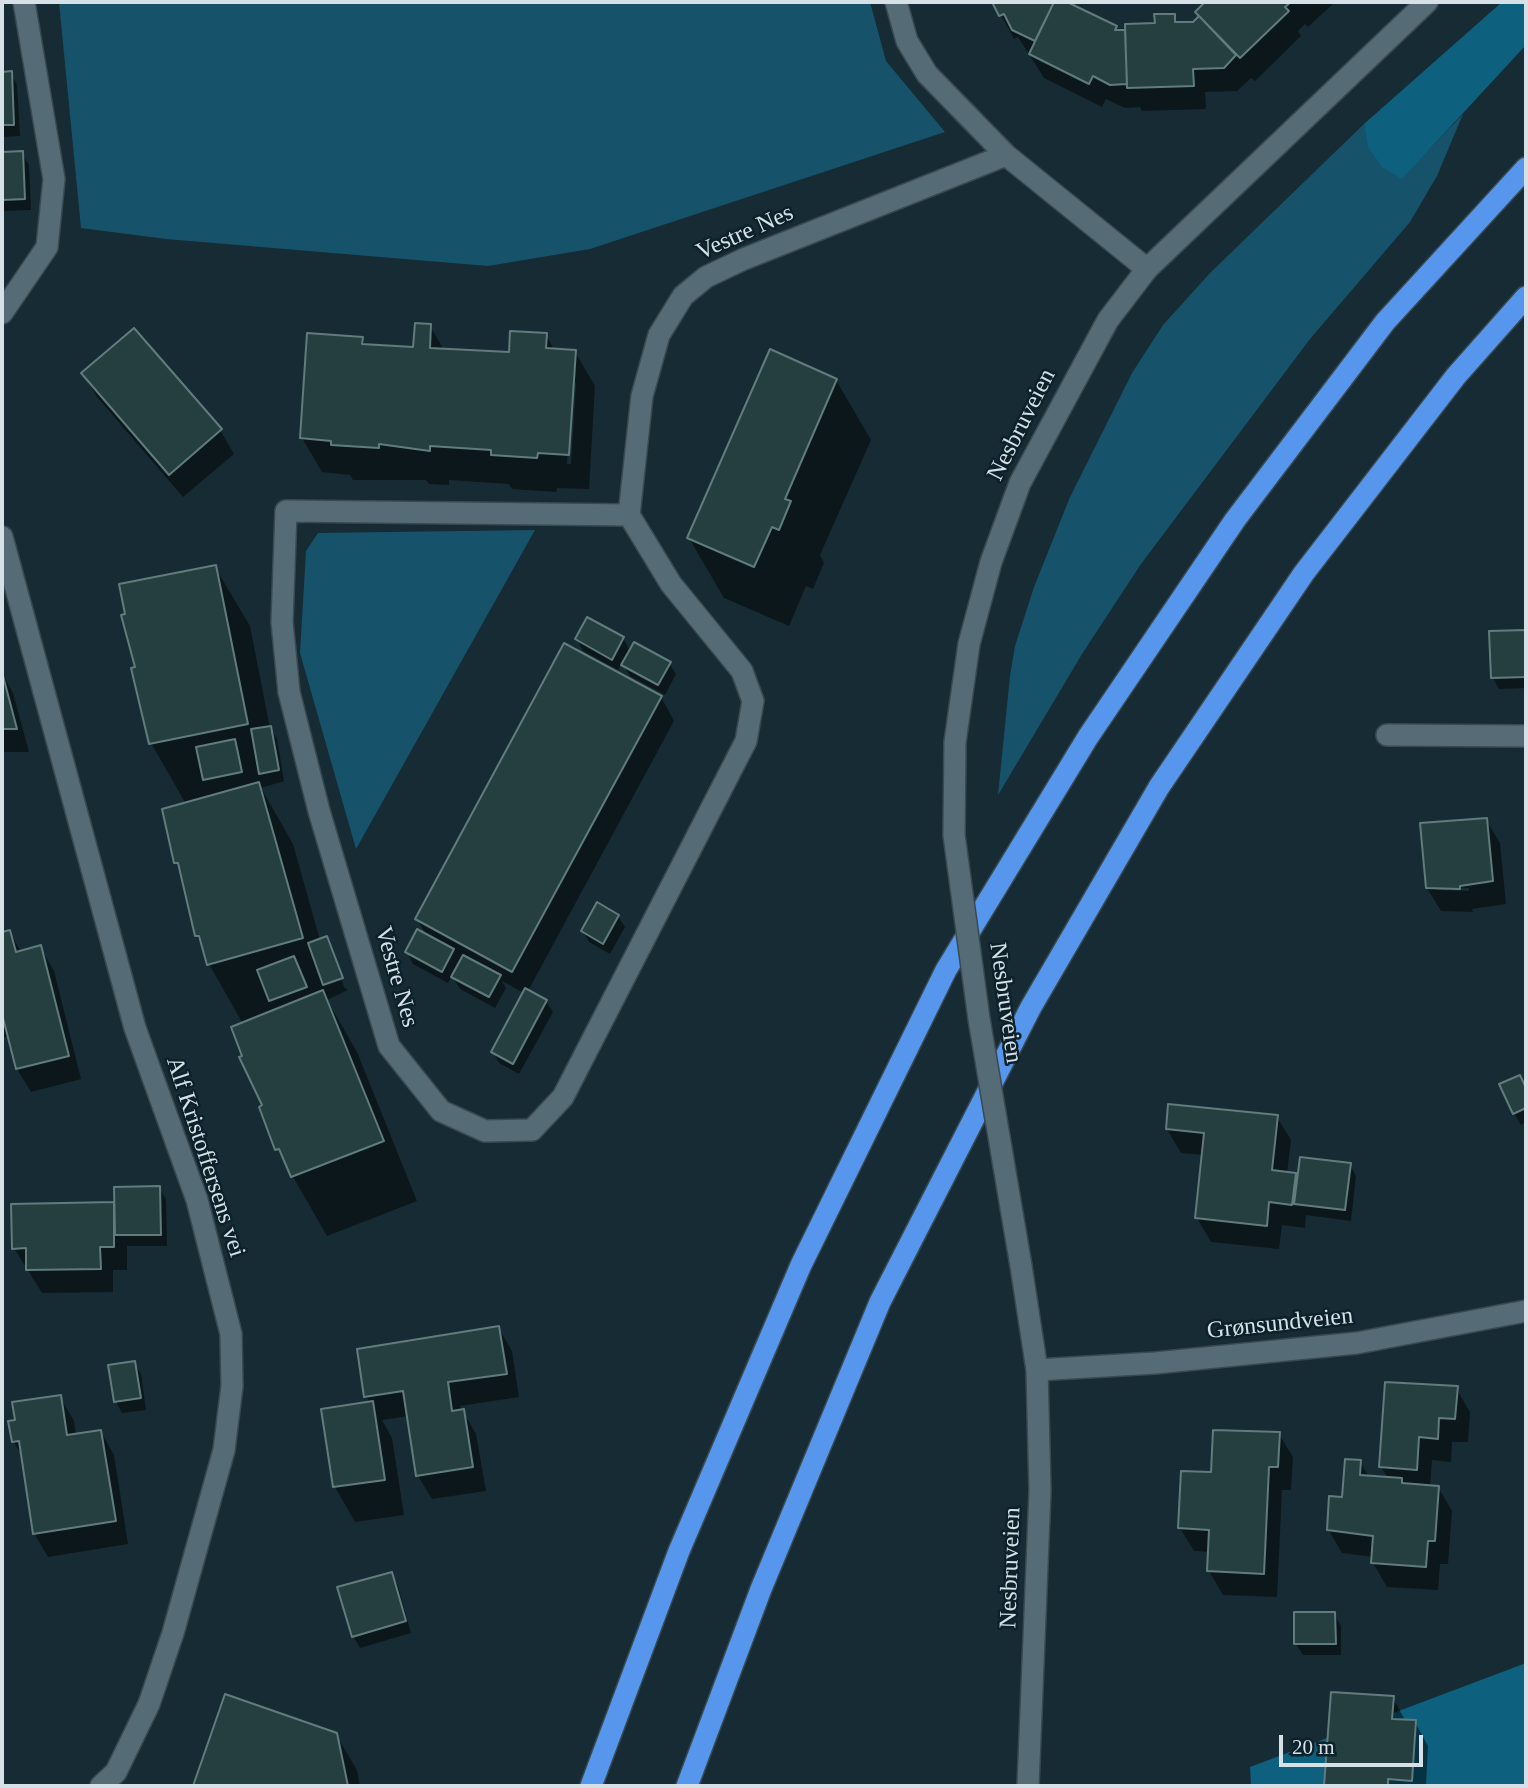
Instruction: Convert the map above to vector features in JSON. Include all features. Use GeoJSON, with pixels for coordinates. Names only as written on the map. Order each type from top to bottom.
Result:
{"type":"FeatureCollection","features":[{"type":"Feature","properties":{"kind":"highway"},"geometry":{"type":"LineString","coordinates":[[591,1786],[679,1551],[801,1265],[946,970],[1088,737],[1235,520],[1385,322],[1526,168]]}},
{"type":"Feature","properties":{"kind":"highway"},"geometry":{"type":"LineString","coordinates":[[687,1786],[761,1589],[880,1302],[1031,1007],[1159,786],[1304,573],[1456,376],[1526,297]]}},
{"type":"Feature","properties":{"kind":"street"},"geometry":{"type":"LineString","coordinates":[[2,313],[47,247],[54,179],[24,2]]}},
{"type":"Feature","properties":{"kind":"street"},"geometry":{"type":"LineString","coordinates":[[896,2],[907,41],[927,75],[1006,155],[1147,269]]}},
{"type":"Feature","properties":{"kind":"street","name":"Nesbruveien"},"geometry":{"type":"LineString","coordinates":[[1027,1786],[1038,1584],[1037,1370],[979,1019],[954,835],[955,742],[969,644],[991,562],[1020,483],[1108,320],[1147,269],[1427,2]]}},
{"type":"Feature","properties":{"kind":"street","name":"Vestre Nes"},"geometry":{"type":"LineString","coordinates":[[629,515],[286,511],[282,622],[289,692],[319,811],[389,1046],[441,1111],[485,1131],[532,1130],[563,1097],[746,741],[753,701],[742,671],[671,584],[629,515],[642,396],[659,335],[683,296],[706,277],[744,259],[1006,155]]}},
{"type":"Feature","properties":{"kind":"street","name":"Alf Kristoffersens vei"},"geometry":{"type":"LineString","coordinates":[[2,537],[135,1028],[197,1200],[231,1334],[232,1386],[224,1450],[173,1633],[149,1704],[116,1772],[101,1786]]}},
{"type":"Feature","properties":{"kind":"street"},"geometry":{"type":"LineString","coordinates":[[1387,735],[1526,736]]}},
{"type":"Feature","properties":{"kind":"street","name":"Grønsundveien"},"geometry":{"type":"LineString","coordinates":[[1037,1370],[1155,1363],[1357,1343],[1526,1311]]}},
{"type":"Feature","properties":{"kind":"shaded area"},"geometry":{"type":"Polygon","coordinates":[[[59,2],[870,2],[886,61],[945,132],[590,249],[488,266],[166,239],[81,228],[59,2]]]}},
{"type":"Feature","properties":{"kind":"shaded area"},"geometry":{"type":"Polygon","coordinates":[[[1502,2],[1526,2],[1526,45],[1402,179],[1382,167],[1368,147],[1364,124],[1502,2]]]}},
{"type":"Feature","properties":{"kind":"shaded area"},"geometry":{"type":"Polygon","coordinates":[[[1463,114],[1437,176],[1410,222],[1310,339],[1141,564],[1082,654],[998,795],[1015,646],[1034,587],[1070,497],[1132,373],[1163,325],[1210,273],[1364,124],[1369,147],[1402,178],[1463,114]]]}},
{"type":"Feature","properties":{"kind":"shaded area"},"geometry":{"type":"Polygon","coordinates":[[[535,530],[356,849],[300,653],[306,551],[318,533],[535,530]]]}},
{"type":"Feature","properties":{"kind":"shaded area"},"geometry":{"type":"Polygon","coordinates":[[[1526,1663],[1526,1786],[1251,1786],[1250,1767],[1526,1663]]]}},
{"type":"Feature","properties":{"kind":"building"},"geometry":{"type":"Polygon","coordinates":[[[992,2],[1054,2],[1035,41],[1012,30],[1004,14],[999,16],[992,2]]]}},
{"type":"Feature","properties":{"kind":"building"},"geometry":{"type":"Polygon","coordinates":[[[1054,2],[1067,2],[1117,26],[1115,30],[1125,30],[1127,84],[1110,85],[1093,76],[1089,84],[1029,54],[1054,2]]]}},
{"type":"Feature","properties":{"kind":"building"},"geometry":{"type":"Polygon","coordinates":[[[1205,2],[1291,2],[1285,7],[1289,11],[1240,58],[1195,12],[1205,2]]]}},
{"type":"Feature","properties":{"kind":"building"},"geometry":{"type":"Polygon","coordinates":[[[1154,14],[1175,14],[1175,22],[1193,22],[1199,16],[1236,55],[1224,68],[1193,69],[1194,86],[1127,88],[1125,24],[1155,23],[1154,14]]]}},
{"type":"Feature","properties":{"kind":"building"},"geometry":{"type":"Polygon","coordinates":[[[12,71],[14,125],[2,125],[2,72],[12,71]]]}},
{"type":"Feature","properties":{"kind":"building"},"geometry":{"type":"Polygon","coordinates":[[[23,151],[25,199],[2,200],[2,152],[23,151]]]}},
{"type":"Feature","properties":{"kind":"building"},"geometry":{"type":"Polygon","coordinates":[[[415,323],[431,324],[430,348],[509,352],[510,331],[547,333],[546,348],[576,350],[569,455],[538,453],[537,458],[491,455],[491,450],[430,446],[430,451],[379,444],[379,448],[331,445],[331,441],[300,438],[307,333],[363,337],[362,344],[413,347],[415,323]]]}},
{"type":"Feature","properties":{"kind":"building"},"geometry":{"type":"Polygon","coordinates":[[[134,328],[222,429],[169,475],[81,373],[134,328]]]}},
{"type":"Feature","properties":{"kind":"building"},"geometry":{"type":"Polygon","coordinates":[[[770,349],[837,379],[785,499],[791,501],[779,530],[772,527],[754,567],[687,538],[770,349]]]}},
{"type":"Feature","properties":{"kind":"building"},"geometry":{"type":"Polygon","coordinates":[[[216,565],[248,724],[149,744],[131,668],[135,667],[121,615],[125,614],[119,584],[216,565]]]}},
{"type":"Feature","properties":{"kind":"building"},"geometry":{"type":"Polygon","coordinates":[[[587,617],[624,637],[612,660],[575,639],[587,617]]]}},
{"type":"Feature","properties":{"kind":"building"},"geometry":{"type":"Polygon","coordinates":[[[1526,630],[1526,677],[1491,678],[1489,631],[1526,630]]]}},
{"type":"Feature","properties":{"kind":"building"},"geometry":{"type":"Polygon","coordinates":[[[634,642],[671,662],[658,685],[621,665],[634,642]]]}},
{"type":"Feature","properties":{"kind":"building"},"geometry":{"type":"Polygon","coordinates":[[[564,643],[662,696],[512,972],[415,919],[564,643]]]}},
{"type":"Feature","properties":{"kind":"building"},"geometry":{"type":"Polygon","coordinates":[[[2,672],[17,729],[2,729],[2,672]]]}},
{"type":"Feature","properties":{"kind":"building"},"geometry":{"type":"Polygon","coordinates":[[[271,726],[279,770],[259,774],[251,729],[271,726]]]}},
{"type":"Feature","properties":{"kind":"building"},"geometry":{"type":"Polygon","coordinates":[[[235,739],[242,772],[203,780],[196,747],[235,739]]]}},
{"type":"Feature","properties":{"kind":"building"},"geometry":{"type":"Polygon","coordinates":[[[259,782],[303,938],[207,965],[199,936],[195,936],[162,809],[259,782]]]}},
{"type":"Feature","properties":{"kind":"building"},"geometry":{"type":"Polygon","coordinates":[[[1487,818],[1493,881],[1460,886],[1460,889],[1426,888],[1420,823],[1487,818]]]}},
{"type":"Feature","properties":{"kind":"building"},"geometry":{"type":"Polygon","coordinates":[[[597,902],[619,915],[603,944],[581,931],[597,902]]]}},
{"type":"Feature","properties":{"kind":"building"},"geometry":{"type":"Polygon","coordinates":[[[417,929],[454,949],[442,972],[405,952],[417,929]]]}},
{"type":"Feature","properties":{"kind":"building"},"geometry":{"type":"Polygon","coordinates":[[[10,930],[16,952],[41,945],[69,1056],[16,1069],[2,1014],[2,932],[10,930]]]}},
{"type":"Feature","properties":{"kind":"building"},"geometry":{"type":"Polygon","coordinates":[[[327,936],[343,978],[323,985],[308,943],[327,936]]]}},
{"type":"Feature","properties":{"kind":"building"},"geometry":{"type":"Polygon","coordinates":[[[463,955],[501,975],[489,997],[451,977],[463,955]]]}},
{"type":"Feature","properties":{"kind":"building"},"geometry":{"type":"Polygon","coordinates":[[[294,956],[307,987],[269,1001],[257,970],[294,956]]]}},
{"type":"Feature","properties":{"kind":"building"},"geometry":{"type":"Polygon","coordinates":[[[525,988],[547,1000],[513,1064],[491,1052],[525,988]]]}},
{"type":"Feature","properties":{"kind":"building"},"geometry":{"type":"Polygon","coordinates":[[[323,990],[384,1141],[291,1177],[279,1149],[275,1150],[259,1107],[262,1105],[239,1057],[242,1056],[231,1027],[323,990]]]}},
{"type":"Feature","properties":{"kind":"building"},"geometry":{"type":"Polygon","coordinates":[[[1520,1075],[1526,1088],[1526,1108],[1513,1114],[1499,1084],[1520,1075]]]}},
{"type":"Feature","properties":{"kind":"building"},"geometry":{"type":"Polygon","coordinates":[[[1168,1104],[1278,1115],[1272,1170],[1296,1173],[1292,1205],[1269,1202],[1267,1226],[1195,1218],[1204,1133],[1166,1129],[1168,1104]]]}},
{"type":"Feature","properties":{"kind":"building"},"geometry":{"type":"Polygon","coordinates":[[[1300,1157],[1351,1163],[1345,1210],[1294,1204],[1300,1157]]]}},
{"type":"Feature","properties":{"kind":"building"},"geometry":{"type":"Polygon","coordinates":[[[160,1186],[161,1235],[115,1235],[114,1187],[160,1186]]]}},
{"type":"Feature","properties":{"kind":"building"},"geometry":{"type":"Polygon","coordinates":[[[114,1202],[114,1247],[100,1247],[101,1269],[26,1270],[26,1248],[12,1249],[11,1204],[114,1202]]]}},
{"type":"Feature","properties":{"kind":"building"},"geometry":{"type":"Polygon","coordinates":[[[499,1326],[507,1374],[448,1382],[452,1411],[464,1409],[473,1467],[416,1476],[403,1391],[364,1397],[357,1349],[499,1326]]]}},
{"type":"Feature","properties":{"kind":"building"},"geometry":{"type":"Polygon","coordinates":[[[135,1361],[141,1398],[114,1402],[108,1365],[135,1361]]]}},
{"type":"Feature","properties":{"kind":"building"},"geometry":{"type":"Polygon","coordinates":[[[1385,1382],[1458,1386],[1455,1419],[1439,1418],[1438,1439],[1419,1437],[1417,1470],[1379,1467],[1385,1382]]]}},
{"type":"Feature","properties":{"kind":"building"},"geometry":{"type":"Polygon","coordinates":[[[61,1395],[67,1435],[101,1430],[116,1521],[33,1534],[19,1441],[12,1442],[8,1421],[15,1420],[12,1402],[61,1395]]]}},
{"type":"Feature","properties":{"kind":"building"},"geometry":{"type":"Polygon","coordinates":[[[373,1401],[385,1480],[333,1487],[321,1409],[373,1401]]]}},
{"type":"Feature","properties":{"kind":"building"},"geometry":{"type":"Polygon","coordinates":[[[1213,1430],[1280,1432],[1278,1467],[1269,1467],[1264,1574],[1207,1571],[1209,1530],[1178,1528],[1181,1471],[1211,1472],[1213,1430]]]}},
{"type":"Feature","properties":{"kind":"building"},"geometry":{"type":"Polygon","coordinates":[[[1345,1459],[1361,1460],[1360,1475],[1402,1478],[1402,1483],[1439,1486],[1435,1541],[1428,1541],[1426,1567],[1371,1563],[1373,1536],[1327,1530],[1329,1496],[1342,1497],[1345,1459]]]}},
{"type":"Feature","properties":{"kind":"building"},"geometry":{"type":"Polygon","coordinates":[[[392,1572],[406,1621],[352,1637],[337,1587],[392,1572]]]}},
{"type":"Feature","properties":{"kind":"building"},"geometry":{"type":"Polygon","coordinates":[[[1294,1612],[1335,1612],[1336,1644],[1294,1644],[1294,1612]]]}},
{"type":"Feature","properties":{"kind":"building"},"geometry":{"type":"Polygon","coordinates":[[[1331,1692],[1394,1696],[1392,1719],[1416,1720],[1412,1781],[1388,1779],[1388,1786],[1324,1786],[1331,1692]]]}},
{"type":"Feature","properties":{"kind":"building"},"geometry":{"type":"Polygon","coordinates":[[[225,1694],[337,1733],[348,1786],[193,1786],[225,1694]]]}}]}
